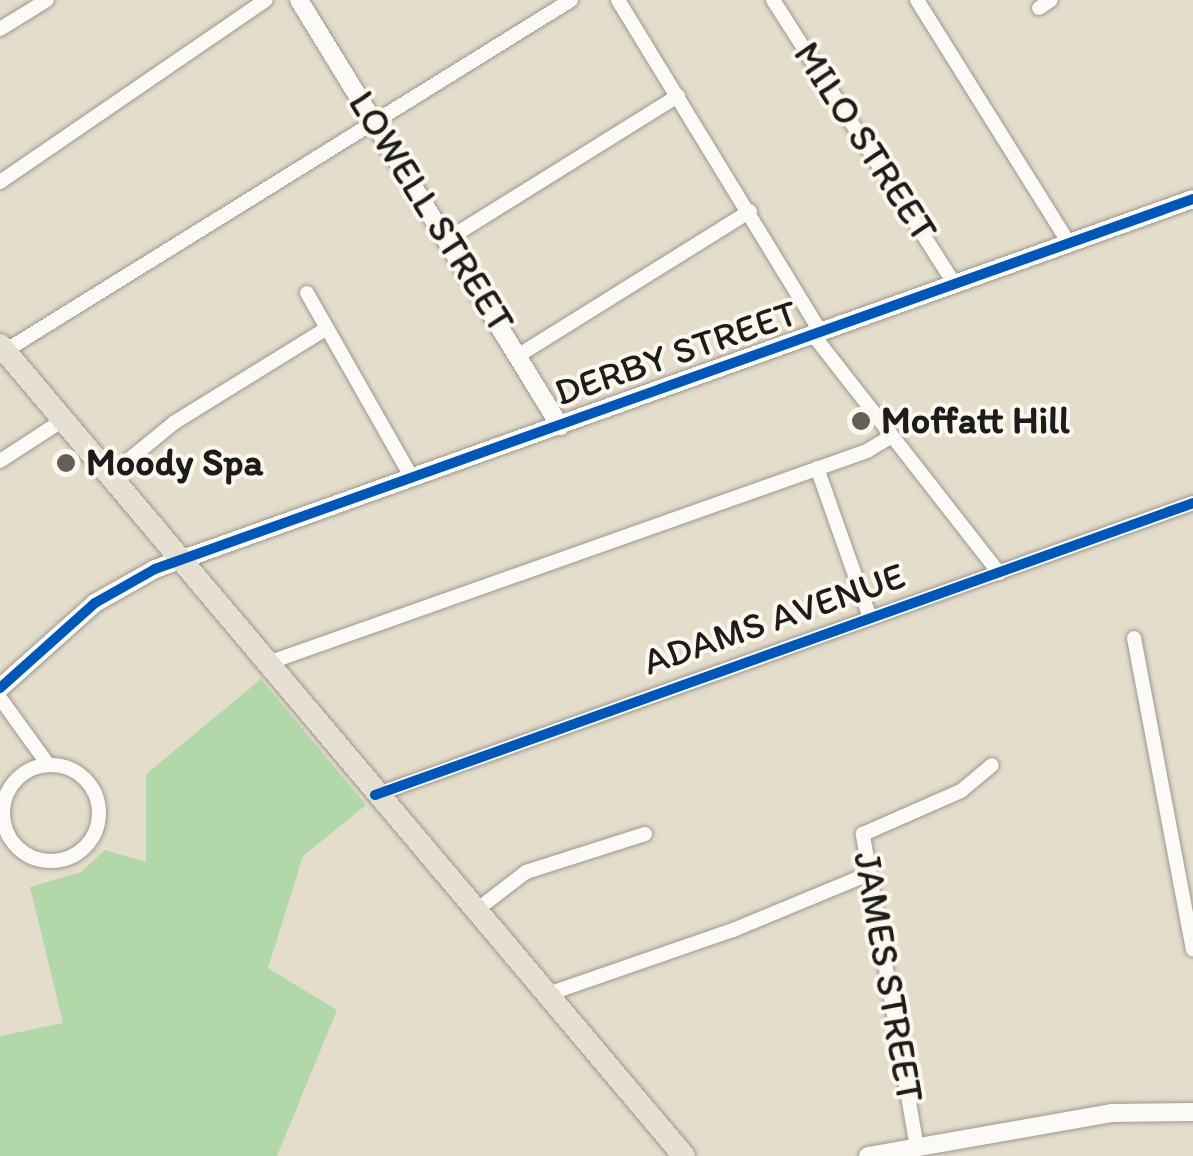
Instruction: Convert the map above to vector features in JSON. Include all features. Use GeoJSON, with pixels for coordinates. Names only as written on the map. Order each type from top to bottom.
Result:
{"type":"FeatureCollection","features":[{"type":"Feature","properties":{"kind":"main road"},"geometry":{"type":"LineString","coordinates":[[2,348],[409,836],[684,1156]]}},
{"type":"Feature","properties":{"kind":"street"},"geometry":{"type":"LineString","coordinates":[[0,29],[46,0]]}},
{"type":"Feature","properties":{"kind":"street"},"geometry":{"type":"LineString","coordinates":[[0,182],[266,0]]}},
{"type":"Feature","properties":{"kind":"street"},"geometry":{"type":"LineString","coordinates":[[2,348],[571,0]]}},
{"type":"Feature","properties":{"kind":"street"},"geometry":{"type":"LineString","coordinates":[[618,0],[750,210],[818,334],[999,573]]}},
{"type":"Feature","properties":{"kind":"street","name":"MILO STREET"},"geometry":{"type":"LineString","coordinates":[[772,0],[955,285]]}},
{"type":"Feature","properties":{"kind":"street"},"geometry":{"type":"LineString","coordinates":[[917,0],[1070,243]]}},
{"type":"Feature","properties":{"kind":"street","name":"LOWELL STREET"},"geometry":{"type":"LineString","coordinates":[[301,1],[560,426]]}},
{"type":"Feature","properties":{"kind":"street"},"geometry":{"type":"LineString","coordinates":[[448,238],[678,96]]}},
{"type":"Feature","properties":{"kind":"street","name":"DERBY STREET"},"geometry":{"type":"LineString","coordinates":[[0,688],[104,596],[178,560],[1193,199]]}},
{"type":"Feature","properties":{"kind":"street"},"geometry":{"type":"LineString","coordinates":[[519,355],[750,210]]}},
{"type":"Feature","properties":{"kind":"street"},"geometry":{"type":"LineString","coordinates":[[307,292],[324,330],[412,478]]}},
{"type":"Feature","properties":{"kind":"street"},"geometry":{"type":"LineString","coordinates":[[109,476],[175,422],[324,330]]}},
{"type":"Feature","properties":{"kind":"street"},"geometry":{"type":"LineString","coordinates":[[0,461],[63,420]]}},
{"type":"Feature","properties":{"kind":"street"},"geometry":{"type":"LineString","coordinates":[[265,664],[817,468],[892,436]]}},
{"type":"Feature","properties":{"kind":"street"},"geometry":{"type":"LineString","coordinates":[[817,468],[870,618]]}},
{"type":"Feature","properties":{"kind":"street","name":"ADAMS AVENUE"},"geometry":{"type":"LineString","coordinates":[[375,794],[1193,503]]}},
{"type":"Feature","properties":{"kind":"street"},"geometry":{"type":"LineString","coordinates":[[1134,638],[1193,949]]}},
{"type":"Feature","properties":{"kind":"street"},"geometry":{"type":"LineString","coordinates":[[0,698],[47,763],[76,769],[94,801],[93,840],[65,860],[36,859],[8,838],[12,783],[47,763]]}},
{"type":"Feature","properties":{"kind":"street","name":"JAMES STREET"},"geometry":{"type":"LineString","coordinates":[[917,1148],[862,839],[868,827],[962,791],[992,765]]}},
{"type":"Feature","properties":{"kind":"street"},"geometry":{"type":"LineString","coordinates":[[474,912],[526,872],[645,834]]}},
{"type":"Feature","properties":{"kind":"street"},"geometry":{"type":"LineString","coordinates":[[545,995],[733,930],[868,874]]}},
{"type":"Feature","properties":{"kind":"street"},"geometry":{"type":"LineString","coordinates":[[868,1156],[1103,1114],[1193,1112]]}},
{"type":"Feature","properties":{"kind":"green space"},"geometry":{"type":"Polygon","coordinates":[[[261,679],[366,805],[303,856],[268,968],[337,1010],[277,1156],[0,1156],[0,1036],[63,1023],[30,887],[81,872],[105,850],[146,862],[146,774],[261,679]]]}},
{"type":"Feature","properties":{"kind":"cycle path"},"geometry":{"type":"LineString","coordinates":[[0,688],[95,603],[155,569],[1193,199]]}},
{"type":"Feature","properties":{"kind":"cycle path"},"geometry":{"type":"LineString","coordinates":[[375,795],[1193,503]]}},
{"type":"Feature","properties":{"kind":"place","name":"Moffatt Hill"},"geometry":{"type":"Point","coordinates":[861,421]}},
{"type":"Feature","properties":{"kind":"place","name":"Moody Spa"},"geometry":{"type":"Point","coordinates":[66,463]}}]}
